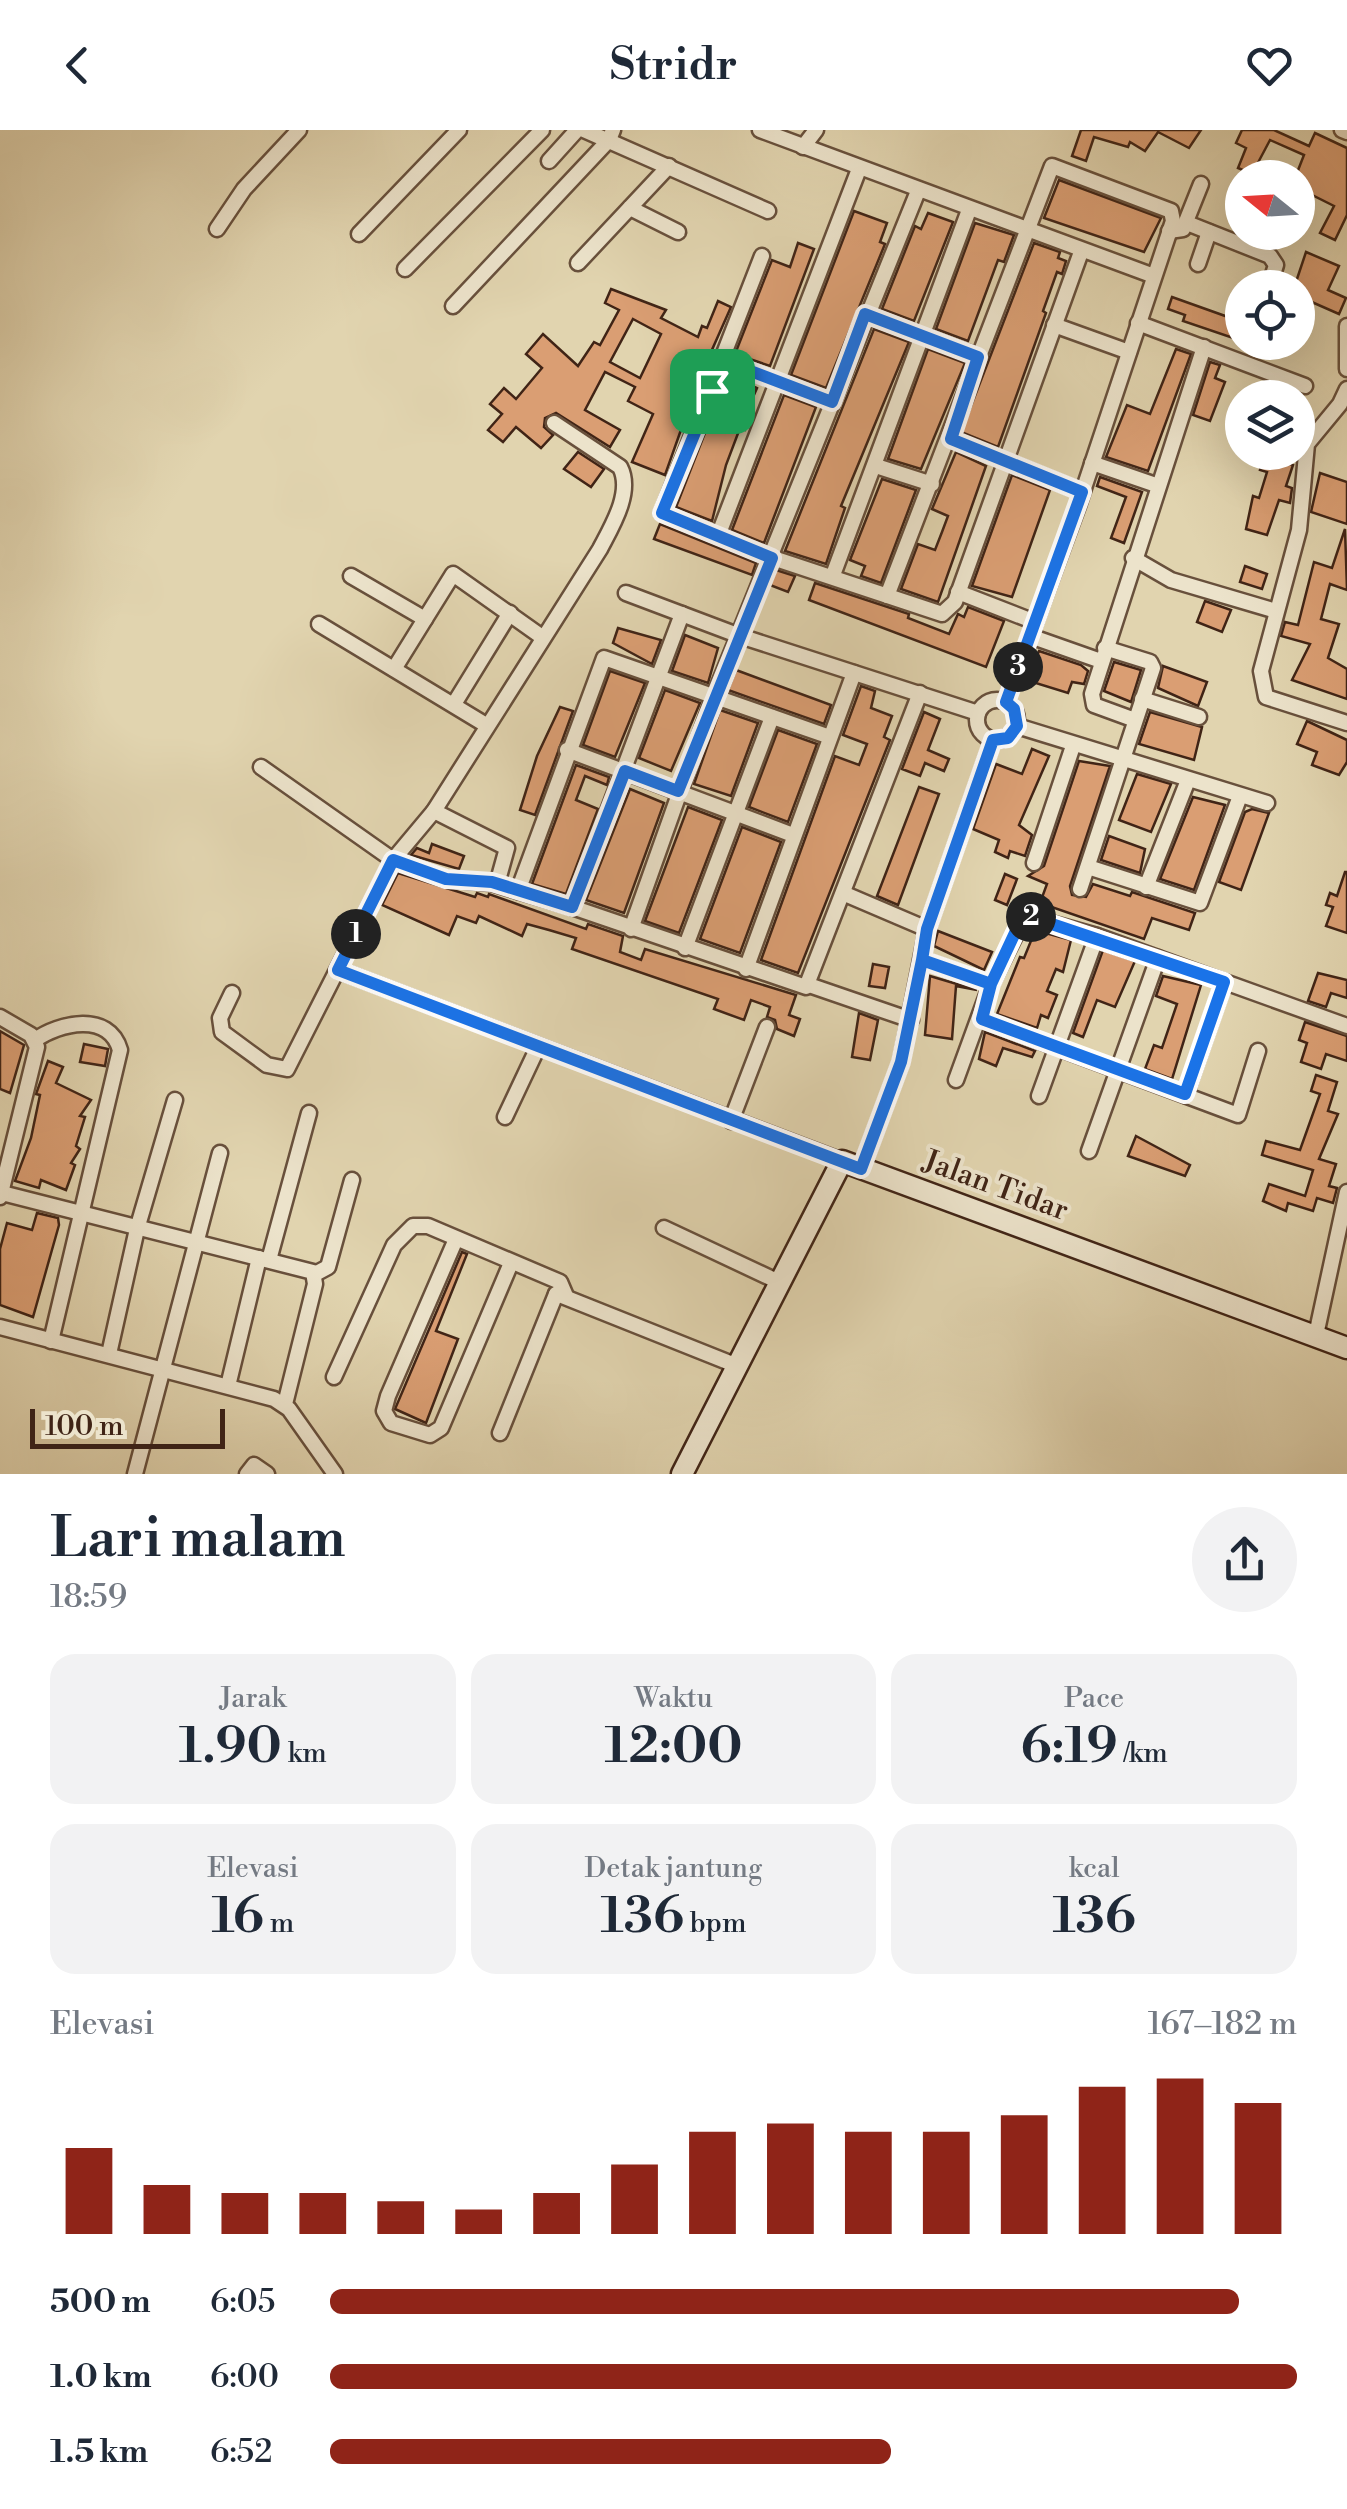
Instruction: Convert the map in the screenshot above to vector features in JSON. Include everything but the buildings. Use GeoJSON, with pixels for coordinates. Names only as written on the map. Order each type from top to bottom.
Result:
{"type":"FeatureCollection","features":[{"type":"Feature","properties":{"kind":"main road"},"geometry":{"type":"LineString","coordinates":[[682,1474],[779,1282],[851,1165]]}},
{"type":"Feature","properties":{"kind":"main road","name":"Jalan Tidar"},"geometry":{"type":"LineString","coordinates":[[851,1165],[1347,1348]]}},
{"type":"Feature","properties":{"kind":"street"},"geometry":{"type":"LineString","coordinates":[[217,230],[244,189],[299,130]]}},
{"type":"Feature","properties":{"kind":"street"},"geometry":{"type":"LineString","coordinates":[[359,234],[458,130]]}},
{"type":"Feature","properties":{"kind":"street"},"geometry":{"type":"LineString","coordinates":[[404,268],[542,130]]}},
{"type":"Feature","properties":{"kind":"street"},"geometry":{"type":"LineString","coordinates":[[549,161],[580,130],[611,135],[768,211]]}},
{"type":"Feature","properties":{"kind":"street"},"geometry":{"type":"LineString","coordinates":[[760,130],[1080,252],[1154,276]]}},
{"type":"Feature","properties":{"kind":"street"},"geometry":{"type":"LineString","coordinates":[[803,147],[816,130]]}},
{"type":"Feature","properties":{"kind":"street"},"geometry":{"type":"LineString","coordinates":[[453,306],[611,135]]}},
{"type":"Feature","properties":{"kind":"street"},"geometry":{"type":"LineString","coordinates":[[888,596],[951,439],[1026,231],[1056,165],[1168,210],[1173,216],[1169,231],[1082,492],[1006,702]]}},
{"type":"Feature","properties":{"kind":"street"},"geometry":{"type":"LineString","coordinates":[[578,263],[670,166]]}},
{"type":"Feature","properties":{"kind":"street"},"geometry":{"type":"LineString","coordinates":[[718,536],[859,168]]}},
{"type":"Feature","properties":{"kind":"street"},"geometry":{"type":"LineString","coordinates":[[1169,231],[1180,232],[1187,223],[1201,184]]}},
{"type":"Feature","properties":{"kind":"street"},"geometry":{"type":"LineString","coordinates":[[631,929],[714,696],[772,558],[865,314],[918,191]]}},
{"type":"Feature","properties":{"kind":"street"},"geometry":{"type":"LineString","coordinates":[[630,208],[678,232]]}},
{"type":"Feature","properties":{"kind":"street"},"geometry":{"type":"LineString","coordinates":[[833,576],[969,210]]}},
{"type":"Feature","properties":{"kind":"street"},"geometry":{"type":"LineString","coordinates":[[1187,223],[1273,258],[1275,270]]}},
{"type":"Feature","properties":{"kind":"street"},"geometry":{"type":"LineString","coordinates":[[1198,264],[1209,232]]}},
{"type":"Feature","properties":{"kind":"street"},"geometry":{"type":"LineString","coordinates":[[762,256],[724,361],[662,508],[667,517],[772,558],[942,614],[950,611],[958,592],[1080,252]]}},
{"type":"Feature","properties":{"kind":"street"},"geometry":{"type":"LineString","coordinates":[[865,314],[978,357]]}},
{"type":"Feature","properties":{"kind":"street"},"geometry":{"type":"LineString","coordinates":[[1138,323],[1289,380]]}},
{"type":"Feature","properties":{"kind":"street"},"geometry":{"type":"LineString","coordinates":[[1054,324],[1128,352]]}},
{"type":"Feature","properties":{"kind":"street"},"geometry":{"type":"LineString","coordinates":[[1347,326],[1347,370]]}},
{"type":"Feature","properties":{"kind":"street"},"geometry":{"type":"LineString","coordinates":[[1135,720],[1092,702],[1103,654],[1156,485],[1204,347]]}},
{"type":"Feature","properties":{"kind":"street"},"geometry":{"type":"LineString","coordinates":[[724,361],[832,402]]}},
{"type":"Feature","properties":{"kind":"street"},"geometry":{"type":"LineString","coordinates":[[1347,388],[1340,404],[1307,444],[1298,530],[1262,672],[1264,694],[1347,723]]}},
{"type":"Feature","properties":{"kind":"street"},"geometry":{"type":"LineString","coordinates":[[232,993],[220,1018],[222,1032],[268,1065],[284,1071],[393,860],[434,811],[600,548],[618,510],[624,480],[620,466],[554,424]]}},
{"type":"Feature","properties":{"kind":"street"},"geometry":{"type":"LineString","coordinates":[[951,439],[1082,492]]}},
{"type":"Feature","properties":{"kind":"street"},"geometry":{"type":"LineString","coordinates":[[1092,463],[1156,485]]}},
{"type":"Feature","properties":{"kind":"street"},"geometry":{"type":"LineString","coordinates":[[876,466],[932,484]]}},
{"type":"Feature","properties":{"kind":"street"},"geometry":{"type":"LineString","coordinates":[[1133,558],[1171,580],[1276,611]]}},
{"type":"Feature","properties":{"kind":"street"},"geometry":{"type":"LineString","coordinates":[[394,669],[453,574],[542,637]]}},
{"type":"Feature","properties":{"kind":"street"},"geometry":{"type":"LineString","coordinates":[[351,576],[425,619]]}},
{"type":"Feature","properties":{"kind":"street"},"geometry":{"type":"LineString","coordinates":[[958,592],[1033,629],[1103,654],[1152,664],[1080,889]]}},
{"type":"Feature","properties":{"kind":"street"},"geometry":{"type":"LineString","coordinates":[[626,593],[740,636],[978,713]]}},
{"type":"Feature","properties":{"kind":"street"},"geometry":{"type":"LineString","coordinates":[[454,704],[510,614]]}},
{"type":"Feature","properties":{"kind":"street"},"geometry":{"type":"LineString","coordinates":[[572,907],[682,614]]}},
{"type":"Feature","properties":{"kind":"street"},"geometry":{"type":"LineString","coordinates":[[319,624],[486,724]]}},
{"type":"Feature","properties":{"kind":"street"},"geometry":{"type":"LineString","coordinates":[[518,891],[602,659],[610,657],[830,737]]}},
{"type":"Feature","properties":{"kind":"street"},"geometry":{"type":"LineString","coordinates":[[746,969],[854,673]]}},
{"type":"Feature","properties":{"kind":"street"},"geometry":{"type":"LineString","coordinates":[[809,985],[920,693]]}},
{"type":"Feature","properties":{"kind":"street"},"geometry":{"type":"LineString","coordinates":[[1142,699],[1198,717]]}},
{"type":"Feature","properties":{"kind":"street"},"geometry":{"type":"LineString","coordinates":[[990,701],[1006,702],[1014,709],[1017,726],[1008,738],[993,740],[981,733],[978,713],[990,701]]}},
{"type":"Feature","properties":{"kind":"street"},"geometry":{"type":"LineString","coordinates":[[686,948],[772,717]]}},
{"type":"Feature","properties":{"kind":"street"},"geometry":{"type":"LineString","coordinates":[[1017,726],[1267,804]]}},
{"type":"Feature","properties":{"kind":"street"},"geometry":{"type":"LineString","coordinates":[[338,970],[851,1165],[888,1106],[911,1020],[927,929],[993,740]]}},
{"type":"Feature","properties":{"kind":"street"},"geometry":{"type":"LineString","coordinates":[[1034,862],[1073,746]]}},
{"type":"Feature","properties":{"kind":"street"},"geometry":{"type":"LineString","coordinates":[[568,750],[794,835]]}},
{"type":"Feature","properties":{"kind":"street"},"geometry":{"type":"LineString","coordinates":[[261,767],[393,860],[464,884],[497,884],[572,907],[796,986],[809,985],[911,1020]]}},
{"type":"Feature","properties":{"kind":"street"},"geometry":{"type":"LineString","coordinates":[[1146,888],[1188,780]]}},
{"type":"Feature","properties":{"kind":"street"},"geometry":{"type":"LineString","coordinates":[[1088,868],[1190,903],[1202,902],[1240,796]]}},
{"type":"Feature","properties":{"kind":"street"},"geometry":{"type":"LineString","coordinates":[[434,811],[507,848],[497,884]]}},
{"type":"Feature","properties":{"kind":"street"},"geometry":{"type":"LineString","coordinates":[[845,894],[927,929]]}},
{"type":"Feature","properties":{"kind":"street"},"geometry":{"type":"LineString","coordinates":[[956,1080],[982,1019],[991,984],[1025,916],[1097,936],[1347,1026]]}},
{"type":"Feature","properties":{"kind":"street"},"geometry":{"type":"LineString","coordinates":[[1039,1096],[1097,936]]}},
{"type":"Feature","properties":{"kind":"street"},"geometry":{"type":"LineString","coordinates":[[1089,1151],[1158,958]]}},
{"type":"Feature","properties":{"kind":"street"},"geometry":{"type":"LineString","coordinates":[[922,960],[991,984]]}},
{"type":"Feature","properties":{"kind":"street"},"geometry":{"type":"LineString","coordinates":[[1185,1094],[1224,982]]}},
{"type":"Feature","properties":{"kind":"street"},"geometry":{"type":"LineString","coordinates":[[0,1017],[36,1040]]}},
{"type":"Feature","properties":{"kind":"street"},"geometry":{"type":"LineString","coordinates":[[982,1019],[1238,1115],[1258,1052]]}},
{"type":"Feature","properties":{"kind":"street"},"geometry":{"type":"LineString","coordinates":[[36,1040],[54,1027],[74,1023],[108,1032],[120,1047],[52,1342]]}},
{"type":"Feature","properties":{"kind":"street"},"geometry":{"type":"LineString","coordinates":[[731,1121],[767,1027]]}},
{"type":"Feature","properties":{"kind":"street"},"geometry":{"type":"LineString","coordinates":[[36,1040],[36,1056],[1,1196],[315,1274],[328,1267],[352,1180]]}},
{"type":"Feature","properties":{"kind":"street"},"geometry":{"type":"LineString","coordinates":[[504,1117],[538,1046]]}},
{"type":"Feature","properties":{"kind":"street"},"geometry":{"type":"LineString","coordinates":[[110,1354],[137,1229],[174,1100]]}},
{"type":"Feature","properties":{"kind":"street"},"geometry":{"type":"LineString","coordinates":[[228,1386],[310,1113]]}},
{"type":"Feature","properties":{"kind":"street"},"geometry":{"type":"LineString","coordinates":[[134,1474],[199,1244],[220,1153]]}},
{"type":"Feature","properties":{"kind":"street"},"geometry":{"type":"LineString","coordinates":[[1316,1335],[1347,1192]]}},
{"type":"Feature","properties":{"kind":"street"},"geometry":{"type":"LineString","coordinates":[[334,1378],[401,1236],[419,1224],[563,1284],[566,1296],[556,1294]]}},
{"type":"Feature","properties":{"kind":"street"},"geometry":{"type":"LineString","coordinates":[[664,1228],[779,1282]]}},
{"type":"Feature","properties":{"kind":"street"},"geometry":{"type":"LineString","coordinates":[[456,1239],[388,1396],[384,1411],[391,1423],[430,1435],[441,1428],[511,1263]]}},
{"type":"Feature","properties":{"kind":"street"},"geometry":{"type":"LineString","coordinates":[[285,1404],[315,1274]]}},
{"type":"Feature","properties":{"kind":"street"},"geometry":{"type":"LineString","coordinates":[[556,1294],[735,1365]]}},
{"type":"Feature","properties":{"kind":"street"},"geometry":{"type":"LineString","coordinates":[[500,1434],[556,1294]]}},
{"type":"Feature","properties":{"kind":"street"},"geometry":{"type":"LineString","coordinates":[[0,1327],[164,1368],[285,1404],[334,1474]]}},
{"type":"Feature","properties":{"kind":"street"},"geometry":{"type":"LineString","coordinates":[[246,1474],[254,1465],[267,1474]]}},
{"type":"Feature","properties":{"kind":"route"},"geometry":{"type":"LineString","coordinates":[[712,391],[662,513],[772,558],[678,791],[625,771],[572,907],[492,882],[464,884],[393,860],[338,970],[861,1169],[888,1106],[901,1062],[922,960],[991,984],[1021,920],[1028,916],[1097,936],[1224,982],[1185,1094],[982,1019],[991,984],[922,960],[927,929],[993,740],[1008,738],[1017,726],[1017,714],[1006,702],[1082,492],[951,439],[978,357],[865,314],[832,402],[724,361],[712,391]]}}]}
